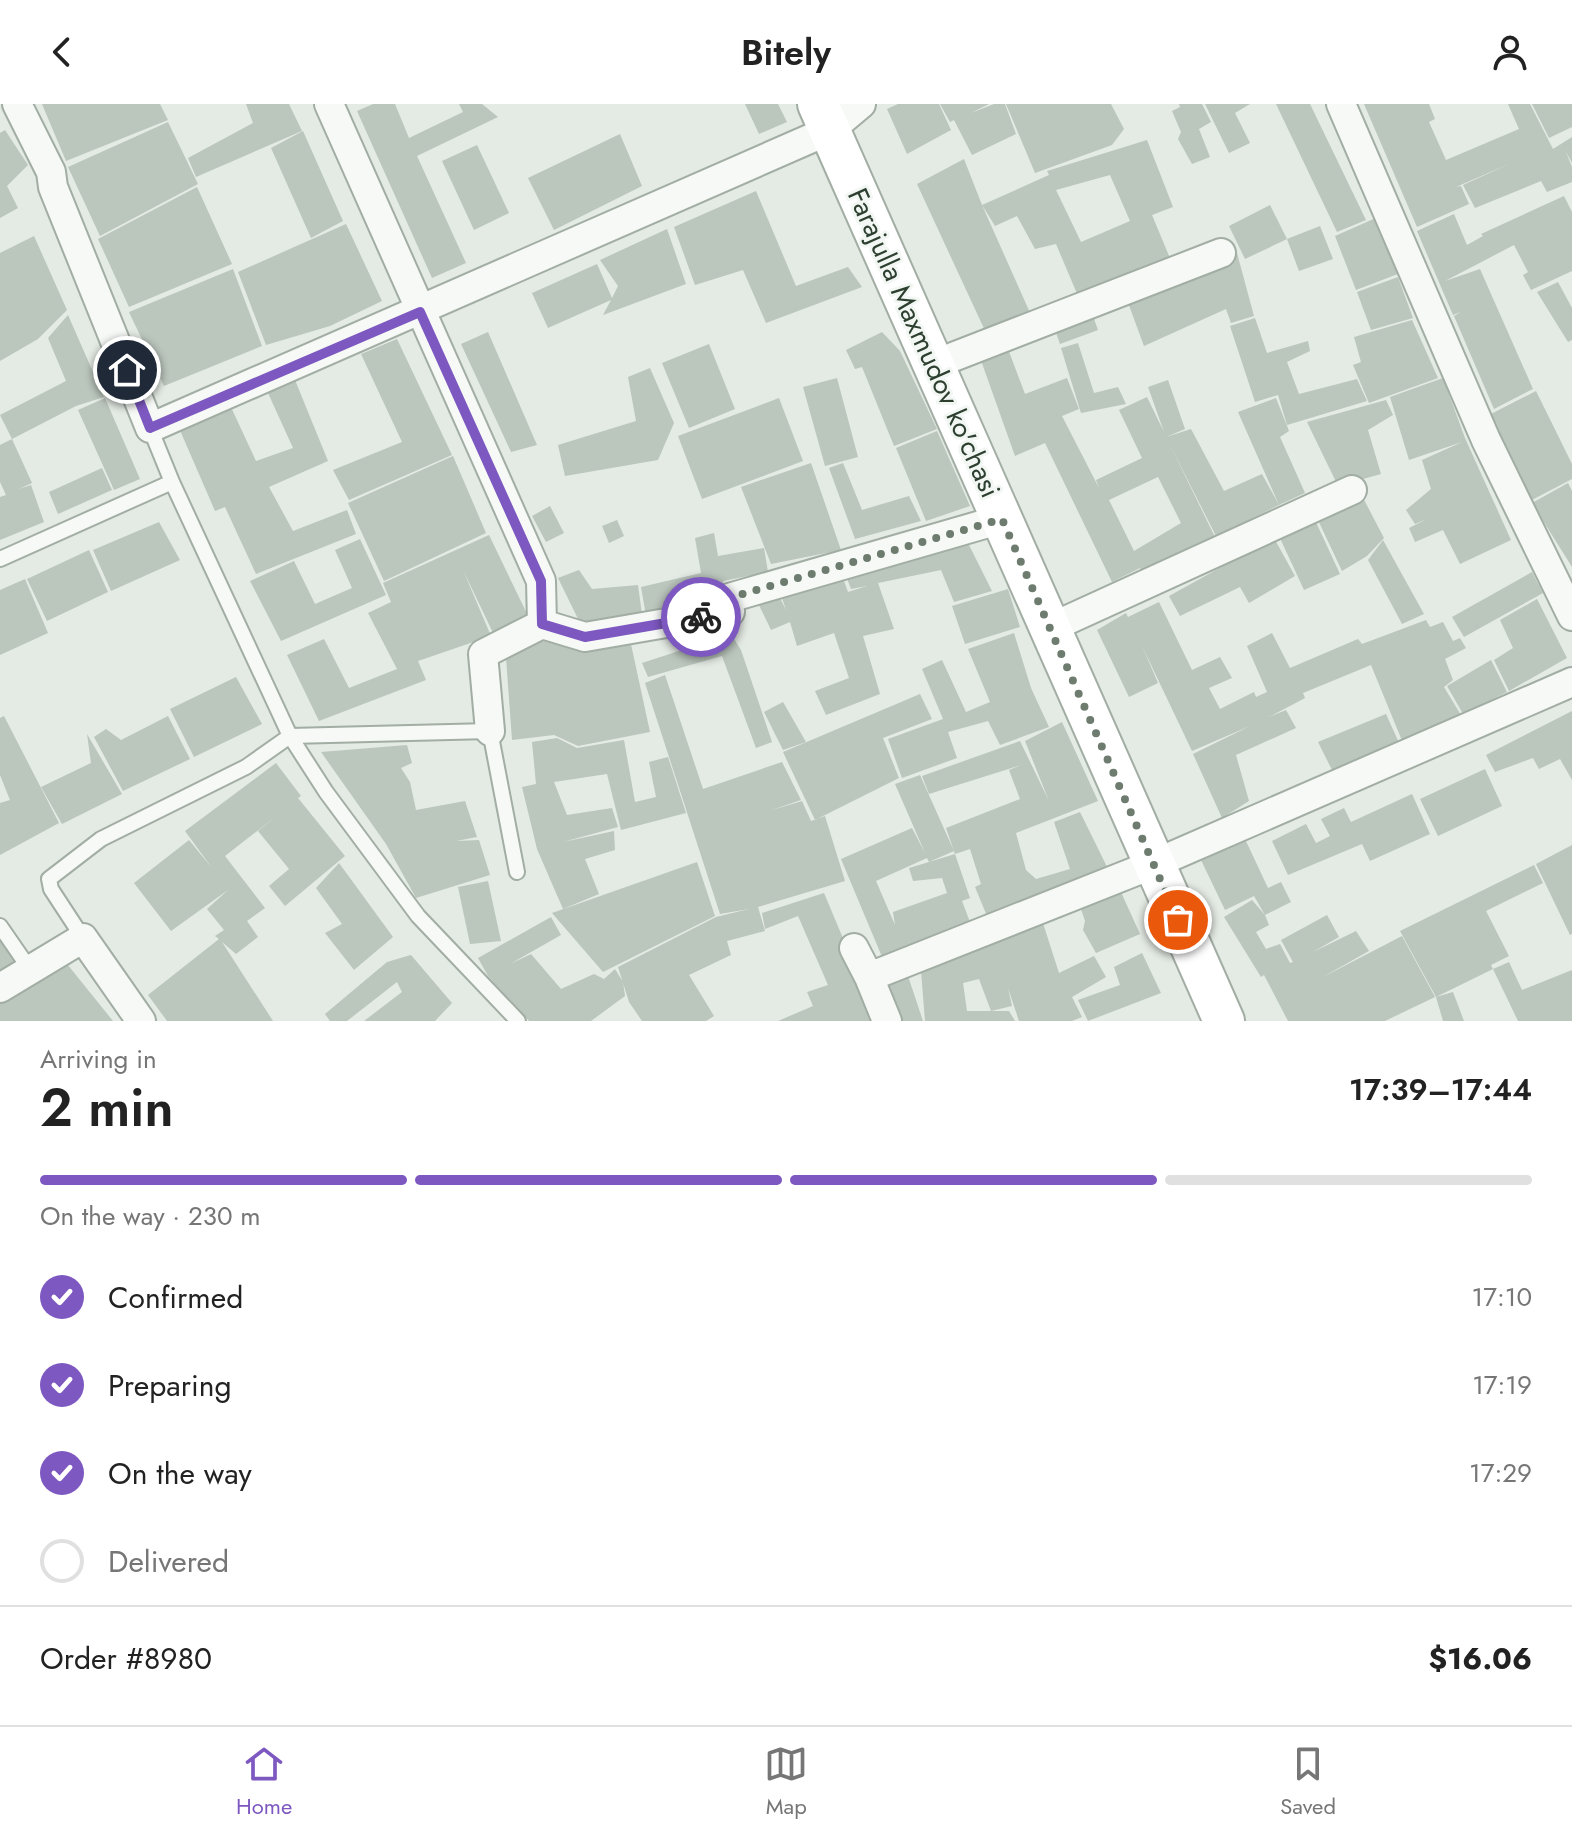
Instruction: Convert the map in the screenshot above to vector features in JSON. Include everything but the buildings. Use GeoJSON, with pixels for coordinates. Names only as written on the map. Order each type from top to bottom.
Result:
{"type":"FeatureCollection","features":[{"type":"Feature","properties":{"kind":"main road","name":"Farajulla Maxmudov ko'chasi"},"geometry":{"type":"LineString","coordinates":[[824,117],[1224,1021]]}},
{"type":"Feature","properties":{"kind":"street"},"geometry":{"type":"LineString","coordinates":[[17,104],[51,172],[53,187],[150,428],[420,312],[824,117],[861,104]]}},
{"type":"Feature","properties":{"kind":"street"},"geometry":{"type":"LineString","coordinates":[[329,104],[541,581],[542,624]]}},
{"type":"Feature","properties":{"kind":"street"},"geometry":{"type":"LineString","coordinates":[[1341,104],[1486,440],[1572,616]]}},
{"type":"Feature","properties":{"kind":"street"},"geometry":{"type":"LineString","coordinates":[[935,364],[1221,253]]}},
{"type":"Feature","properties":{"kind":"street"},"geometry":{"type":"LineString","coordinates":[[1050,628],[1352,490]]}},
{"type":"Feature","properties":{"kind":"street"},"geometry":{"type":"LineString","coordinates":[[490,731],[483,654],[542,624],[585,637],[730,612],[729,598],[1002,519]]}},
{"type":"Feature","properties":{"kind":"street"},"geometry":{"type":"LineString","coordinates":[[869,977],[1154,864],[1572,682]]}},
{"type":"Feature","properties":{"kind":"street"},"geometry":{"type":"LineString","coordinates":[[0,988],[83,938],[141,1021]]}},
{"type":"Feature","properties":{"kind":"street"},"geometry":{"type":"LineString","coordinates":[[854,948],[887,1021]]}},
{"type":"Feature","properties":{"kind":"lane"},"geometry":{"type":"LineString","coordinates":[[150,428],[290,736],[326,792],[418,916],[518,1021]]}},
{"type":"Feature","properties":{"kind":"lane"},"geometry":{"type":"LineString","coordinates":[[0,559],[172,482]]}},
{"type":"Feature","properties":{"kind":"lane"},"geometry":{"type":"LineString","coordinates":[[83,938],[51,889],[49,879],[101,839],[246,767],[290,736],[490,731],[517,872]]}},
{"type":"Feature","properties":{"kind":"lane"},"geometry":{"type":"LineString","coordinates":[[0,926],[29,968]]}},
{"type":"Feature","properties":{"kind":"way so far"},"geometry":{"type":"LineString","coordinates":[[701,617],[730,612],[729,598],[1002,519],[1178,920]]}},
{"type":"Feature","properties":{"kind":"route"},"geometry":{"type":"LineString","coordinates":[[127,370],[150,428],[420,312],[541,581],[542,624],[585,637],[701,617]]}}]}
